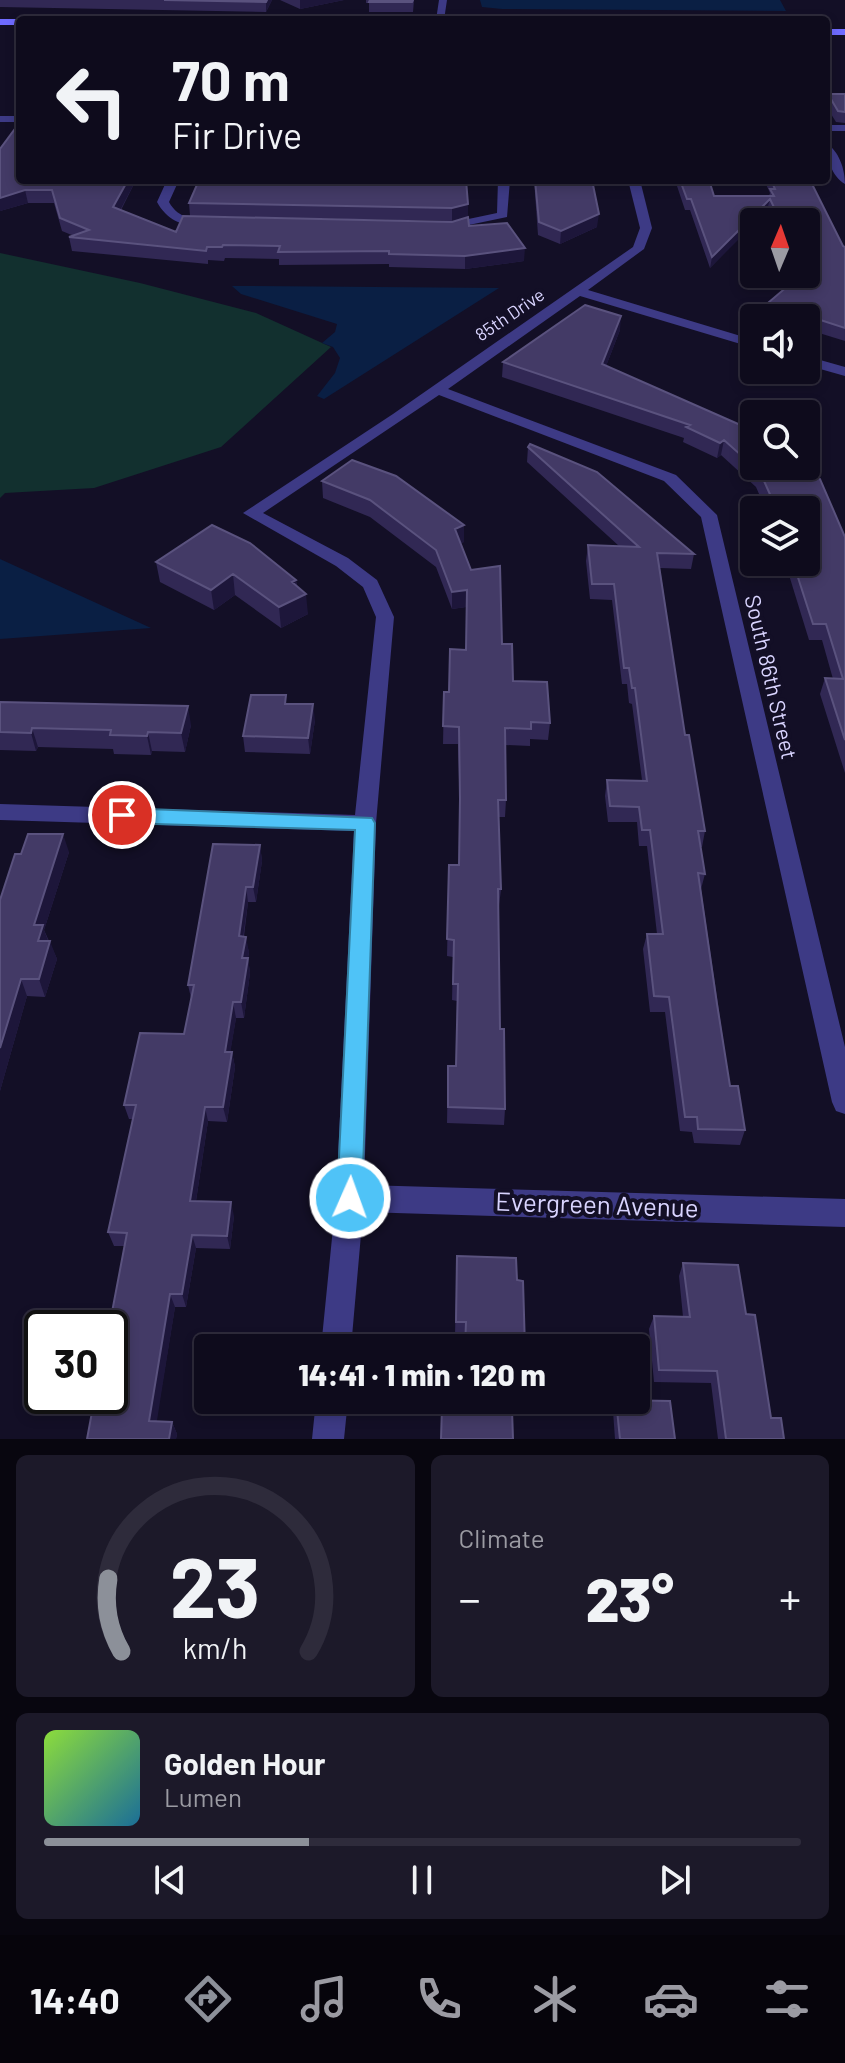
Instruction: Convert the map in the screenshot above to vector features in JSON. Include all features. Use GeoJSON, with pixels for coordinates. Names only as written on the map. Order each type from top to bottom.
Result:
{"type":"FeatureCollection","features":[{"type":"Feature","properties":{"kind":"street"},"geometry":{"type":"LineString","coordinates":[[830,153],[845,181]]}},
{"type":"Feature","properties":{"kind":"street"},"geometry":{"type":"LineString","coordinates":[[171,184],[163,202],[168,213],[183,222],[215,223]]}},
{"type":"Feature","properties":{"kind":"street"},"geometry":{"type":"LineString","coordinates":[[436,228],[452,228],[503,215],[504,184]]}},
{"type":"Feature","properties":{"kind":"street","name":"85th Drive"},"geometry":{"type":"LineString","coordinates":[[365,823],[385,617],[371,584],[342,562],[251,513],[347,454],[435,389],[638,249],[646,228],[635,184]]}},
{"type":"Feature","properties":{"kind":"street"},"geometry":{"type":"LineString","coordinates":[[577,291],[740,340]]}},
{"type":"Feature","properties":{"kind":"street"},"geometry":{"type":"LineString","coordinates":[[820,364],[845,372]]}},
{"type":"Feature","properties":{"kind":"street","name":"South 86th Street"},"geometry":{"type":"LineString","coordinates":[[435,389],[670,478],[709,515],[845,1102]]}},
{"type":"Feature","properties":{"kind":"street"},"geometry":{"type":"LineString","coordinates":[[0,812],[365,823],[350,1198],[337,1334]]}},
{"type":"Feature","properties":{"kind":"street","name":"Evergreen Avenue"},"geometry":{"type":"LineString","coordinates":[[350,1198],[845,1213]]}},
{"type":"Feature","properties":{"kind":"street"},"geometry":{"type":"LineString","coordinates":[[328,1439],[331,1414]]}},
{"type":"Feature","properties":{"kind":"green space"},"geometry":{"type":"Polygon","coordinates":[[[0,253],[140,283],[256,313],[331,347],[221,447],[94,488],[5,493],[0,498],[0,253]]]}},
{"type":"Feature","properties":{"kind":"water"},"geometry":{"type":"Polygon","coordinates":[[[480,0],[780,0],[786,11],[502,9],[482,7],[480,0]]]}},
{"type":"Feature","properties":{"kind":"water"},"geometry":{"type":"Polygon","coordinates":[[[232,286],[499,288],[324,399],[317,396],[335,373],[340,358],[333,347],[322,343],[335,332],[337,324],[241,294],[232,286]]]}},
{"type":"Feature","properties":{"kind":"water"},"geometry":{"type":"Polygon","coordinates":[[[0,559],[151,628],[0,639],[0,559]]]}},
{"type":"Feature","properties":{"kind":"building"},"geometry":{"type":"Polygon","coordinates":[[[164,0],[267,0],[266,2],[164,0]]]}},
{"type":"Feature","properties":{"kind":"building"},"geometry":{"type":"Polygon","coordinates":[[[370,0],[413,0],[369,2],[370,0]]]}},
{"type":"Feature","properties":{"kind":"building"},"geometry":{"type":"Polygon","coordinates":[[[830,94],[845,94],[845,112],[838,111],[830,94]]]}},
{"type":"Feature","properties":{"kind":"building"},"geometry":{"type":"Polygon","coordinates":[[[16,127],[16,184],[126,184],[113,207],[176,232],[183,216],[452,222],[468,217],[469,226],[507,223],[525,248],[465,256],[389,254],[389,251],[278,252],[280,246],[223,245],[207,247],[206,251],[69,237],[89,230],[60,218],[52,190],[25,190],[0,198],[0,149],[16,127]]]}},
{"type":"Feature","properties":{"kind":"building"},"geometry":{"type":"Polygon","coordinates":[[[197,184],[466,184],[468,204],[452,208],[189,203],[197,184]]]}},
{"type":"Feature","properties":{"kind":"building"},"geometry":{"type":"Polygon","coordinates":[[[535,184],[593,184],[599,214],[561,231],[539,222],[535,184]]]}},
{"type":"Feature","properties":{"kind":"building"},"geometry":{"type":"Polygon","coordinates":[[[681,184],[710,184],[714,196],[774,196],[770,189],[775,189],[773,184],[812,184],[845,247],[845,328],[820,320],[820,304],[767,304],[786,288],[820,288],[820,208],[774,208],[770,199],[761,208],[740,208],[740,229],[712,257],[691,199],[687,199],[681,184]]]}},
{"type":"Feature","properties":{"kind":"building"},"geometry":{"type":"Polygon","coordinates":[[[585,305],[621,316],[602,364],[740,425],[740,454],[724,440],[720,443],[686,427],[690,425],[503,362],[585,305]]]}},
{"type":"Feature","properties":{"kind":"building"},"geometry":{"type":"Polygon","coordinates":[[[530,444],[597,472],[694,554],[657,553],[685,735],[689,735],[705,831],[698,831],[705,874],[698,873],[717,1004],[730,1086],[738,1086],[745,1130],[698,1129],[697,1117],[685,1117],[669,997],[654,996],[647,934],[663,934],[650,830],[642,830],[639,807],[610,806],[607,780],[647,781],[635,688],[632,688],[629,668],[624,668],[614,584],[592,584],[588,545],[639,547],[528,447],[530,444]]]}},
{"type":"Feature","properties":{"kind":"building"},"geometry":{"type":"Polygon","coordinates":[[[352,460],[396,476],[464,525],[455,529],[471,570],[500,566],[502,644],[512,644],[513,681],[547,682],[550,723],[531,722],[531,729],[505,728],[506,800],[498,800],[501,889],[498,889],[500,1029],[504,1029],[505,1109],[448,1107],[448,1066],[456,1066],[458,984],[453,984],[454,940],[447,939],[449,865],[459,865],[460,799],[459,727],[443,726],[444,692],[449,692],[450,649],[466,650],[467,590],[452,592],[436,550],[370,500],[322,481],[352,460]]]}},
{"type":"Feature","properties":{"kind":"building"},"geometry":{"type":"Polygon","coordinates":[[[820,479],[845,537],[845,740],[825,678],[843,679],[826,624],[813,624],[798,576],[820,576],[820,496],[771,496],[764,480],[820,479]]]}},
{"type":"Feature","properties":{"kind":"building"},"geometry":{"type":"Polygon","coordinates":[[[212,525],[250,543],[296,580],[292,582],[306,594],[279,607],[233,574],[211,590],[156,562],[212,525]]]}},
{"type":"Feature","properties":{"kind":"building"},"geometry":{"type":"Polygon","coordinates":[[[251,695],[286,695],[285,704],[313,704],[308,738],[243,736],[251,695]]]}},
{"type":"Feature","properties":{"kind":"building"},"geometry":{"type":"Polygon","coordinates":[[[0,702],[188,706],[181,733],[148,732],[147,736],[110,735],[111,730],[32,728],[31,733],[0,732],[0,702]]]}},
{"type":"Feature","properties":{"kind":"building"},"geometry":{"type":"Polygon","coordinates":[[[28,834],[63,834],[34,925],[43,925],[38,941],[50,941],[39,979],[21,979],[0,1048],[0,900],[15,854],[21,854],[28,834]]]}},
{"type":"Feature","properties":{"kind":"building"},"geometry":{"type":"Polygon","coordinates":[[[213,844],[260,845],[253,887],[246,887],[239,936],[246,937],[242,958],[248,958],[241,1002],[233,1002],[225,1052],[232,1052],[223,1107],[205,1107],[190,1201],[231,1202],[227,1236],[192,1235],[182,1294],[170,1294],[149,1421],[172,1422],[169,1439],[87,1439],[92,1414],[128,1414],[128,1310],[112,1310],[127,1233],[108,1232],[136,1105],[124,1105],[140,1033],[184,1034],[194,985],[188,985],[213,844]]]}},
{"type":"Feature","properties":{"kind":"building"},"geometry":{"type":"Polygon","coordinates":[[[457,1256],[516,1258],[517,1280],[523,1281],[525,1334],[466,1334],[466,1322],[456,1322],[457,1256]]]}},
{"type":"Feature","properties":{"kind":"building"},"geometry":{"type":"Polygon","coordinates":[[[683,1263],[738,1265],[746,1314],[755,1315],[771,1418],[781,1418],[784,1439],[726,1439],[717,1371],[659,1370],[654,1316],[690,1317],[683,1263]]]}},
{"type":"Feature","properties":{"kind":"building"},"geometry":{"type":"Polygon","coordinates":[[[650,1401],[670,1401],[675,1439],[620,1439],[617,1414],[650,1414],[650,1401]]]}},
{"type":"Feature","properties":{"kind":"building"},"geometry":{"type":"Polygon","coordinates":[[[442,1414],[512,1414],[513,1439],[441,1439],[442,1414]]]}},
{"type":"Feature","properties":{"kind":"route"},"geometry":{"type":"LineString","coordinates":[[122,815],[365,823],[350,1198]]}}]}
